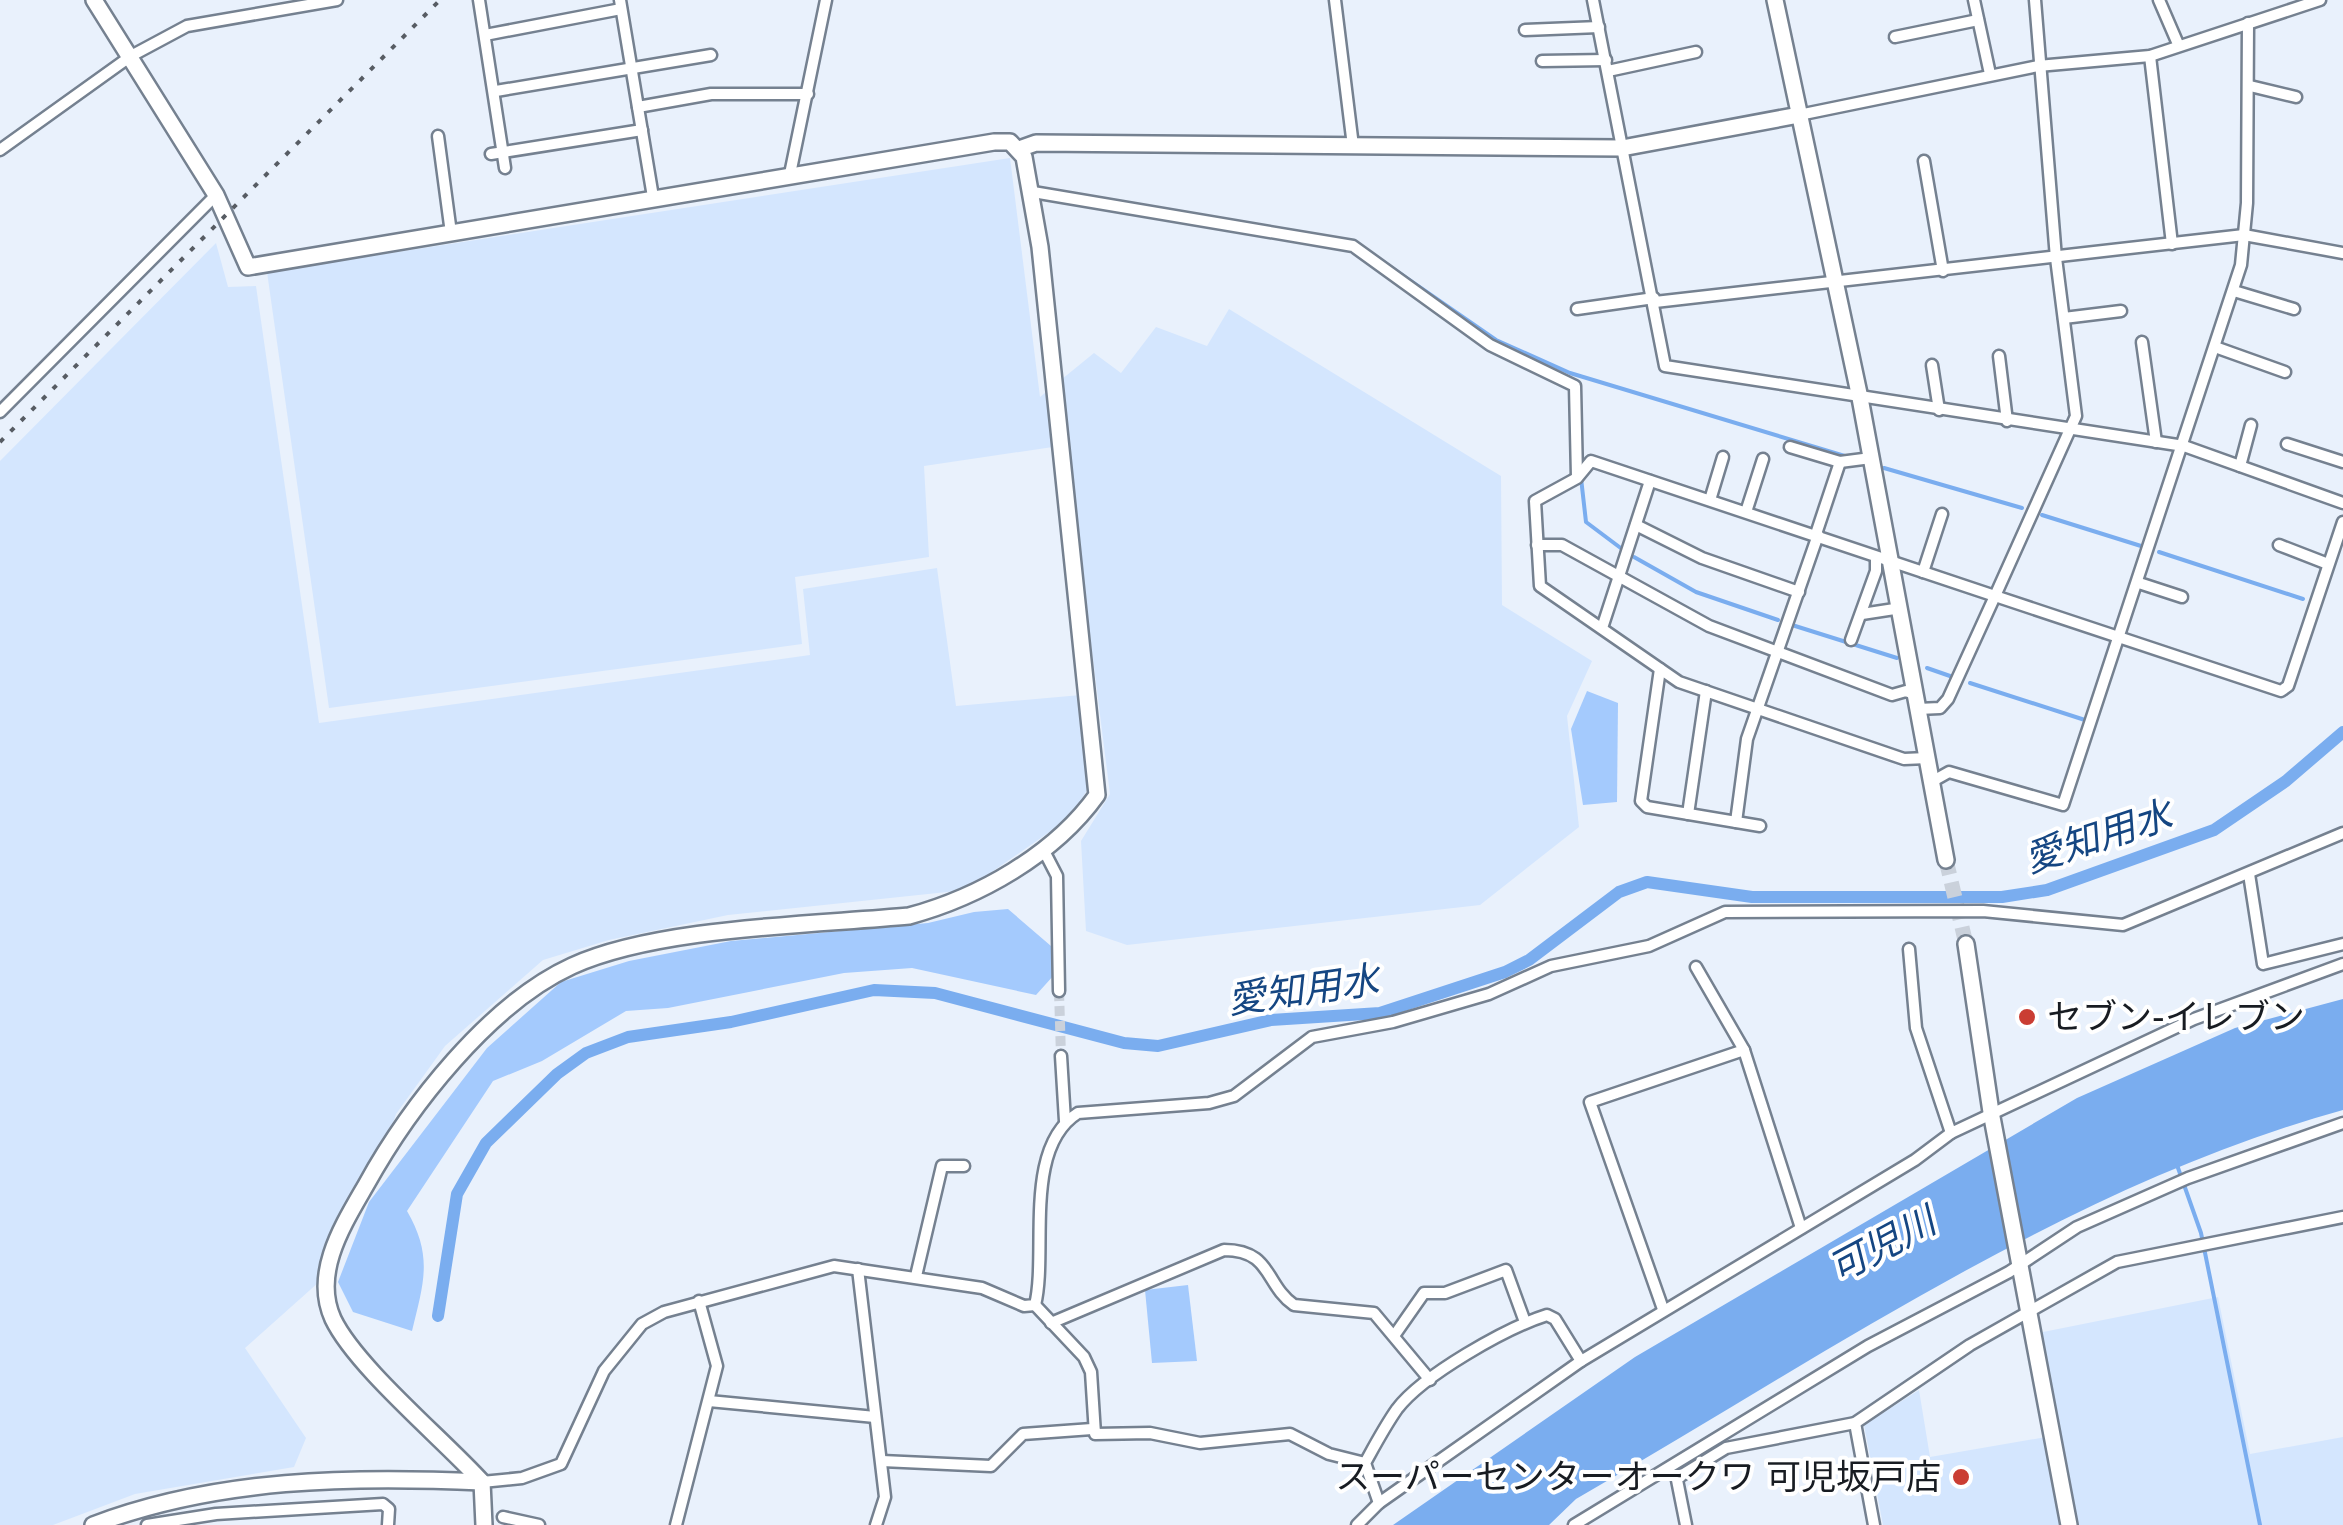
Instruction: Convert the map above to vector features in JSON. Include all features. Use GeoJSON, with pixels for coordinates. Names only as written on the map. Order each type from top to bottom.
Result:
{"type":"FeatureCollection","features":[{"type":"Feature","properties":{"kind":"street"},"geometry":{"type":"LineString","coordinates":[[94,0],[216,195],[248,267],[994,142],[1010,142],[1019,149],[1033,192],[1097,767],[1096,794],[1080,818],[982,890],[909,916],[654,943],[576,964],[538,987],[454,1061],[368,1180],[332,1251],[326,1288],[332,1318],[354,1351],[482,1482],[484,1525]]}},
{"type":"Feature","properties":{"kind":"street"},"geometry":{"type":"LineString","coordinates":[[0,150],[130,56],[188,26],[262,6],[337,0]]}},
{"type":"Feature","properties":{"kind":"street"},"geometry":{"type":"LineString","coordinates":[[479,0],[505,168]]}},
{"type":"Feature","properties":{"kind":"street"},"geometry":{"type":"LineString","coordinates":[[790,174],[826,0]]}},
{"type":"Feature","properties":{"kind":"street"},"geometry":{"type":"LineString","coordinates":[[1334,0],[1354,146]]}},
{"type":"Feature","properties":{"kind":"street"},"geometry":{"type":"LineString","coordinates":[[1593,0],[1665,366],[2184,446],[2343,502]]}},
{"type":"Feature","properties":{"kind":"street"},"geometry":{"type":"LineString","coordinates":[[1774,0],[1860,398],[1872,458],[1883,559],[1901,608],[1946,860]]}},
{"type":"Feature","properties":{"kind":"street"},"geometry":{"type":"LineString","coordinates":[[1974,0],[1990,74]]}},
{"type":"Feature","properties":{"kind":"street"},"geometry":{"type":"LineString","coordinates":[[1538,545],[1562,545],[1708,626],[1777,654],[1892,695],[1906,690],[1916,702],[1940,708],[1948,699],[2073,430],[2076,416],[2056,258],[2034,0]]}},
{"type":"Feature","properties":{"kind":"street"},"geometry":{"type":"LineString","coordinates":[[2160,0],[2178,44]]}},
{"type":"Feature","properties":{"kind":"street"},"geometry":{"type":"LineString","coordinates":[[1019,149],[1036,143],[1622,148],[1990,74],[2150,56],[2320,0]]}},
{"type":"Feature","properties":{"kind":"street"},"geometry":{"type":"LineString","coordinates":[[485,34],[620,4],[653,197]]}},
{"type":"Feature","properties":{"kind":"street"},"geometry":{"type":"LineString","coordinates":[[1895,38],[1978,20]]}},
{"type":"Feature","properties":{"kind":"street"},"geometry":{"type":"LineString","coordinates":[[1933,781],[1949,772],[2063,806],[2234,291],[2244,235],[2250,86],[2248,23]]}},
{"type":"Feature","properties":{"kind":"street"},"geometry":{"type":"LineString","coordinates":[[1526,30],[1598,27]]}},
{"type":"Feature","properties":{"kind":"street"},"geometry":{"type":"LineString","coordinates":[[1542,61],[1608,65],[1696,52]]}},
{"type":"Feature","properties":{"kind":"street"},"geometry":{"type":"LineString","coordinates":[[496,92],[711,55]]}},
{"type":"Feature","properties":{"kind":"street"},"geometry":{"type":"LineString","coordinates":[[2150,56],[2172,244]]}},
{"type":"Feature","properties":{"kind":"street"},"geometry":{"type":"LineString","coordinates":[[2250,86],[2296,98]]}},
{"type":"Feature","properties":{"kind":"street"},"geometry":{"type":"LineString","coordinates":[[638,107],[711,94],[808,94]]}},
{"type":"Feature","properties":{"kind":"street"},"geometry":{"type":"LineString","coordinates":[[490,154],[642,130]]}},
{"type":"Feature","properties":{"kind":"street"},"geometry":{"type":"LineString","coordinates":[[438,136],[451,233]]}},
{"type":"Feature","properties":{"kind":"street"},"geometry":{"type":"LineString","coordinates":[[1924,161],[1943,271]]}},
{"type":"Feature","properties":{"kind":"street"},"geometry":{"type":"LineString","coordinates":[[1033,192],[1353,246],[1490,345],[1575,386],[1577,478]]}},
{"type":"Feature","properties":{"kind":"street"},"geometry":{"type":"LineString","coordinates":[[0,412],[216,195]]}},
{"type":"Feature","properties":{"kind":"street"},"geometry":{"type":"LineString","coordinates":[[1578,309],[2244,235],[2343,253]]}},
{"type":"Feature","properties":{"kind":"street"},"geometry":{"type":"LineString","coordinates":[[2234,291],[2294,308]]}},
{"type":"Feature","properties":{"kind":"street"},"geometry":{"type":"LineString","coordinates":[[2064,318],[2121,312]]}},
{"type":"Feature","properties":{"kind":"street"},"geometry":{"type":"LineString","coordinates":[[2142,342],[2156,442]]}},
{"type":"Feature","properties":{"kind":"street"},"geometry":{"type":"LineString","coordinates":[[2215,347],[2285,372]]}},
{"type":"Feature","properties":{"kind":"street"},"geometry":{"type":"LineString","coordinates":[[1999,356],[2007,421]]}},
{"type":"Feature","properties":{"kind":"street"},"geometry":{"type":"LineString","coordinates":[[1932,365],[1938,410]]}},
{"type":"Feature","properties":{"kind":"street"},"geometry":{"type":"LineString","coordinates":[[2240,466],[2251,425]]}},
{"type":"Feature","properties":{"kind":"street"},"geometry":{"type":"LineString","coordinates":[[2286,444],[2343,462]]}},
{"type":"Feature","properties":{"kind":"street"},"geometry":{"type":"LineString","coordinates":[[1790,447],[1840,462],[1872,458]]}},
{"type":"Feature","properties":{"kind":"street"},"geometry":{"type":"LineString","coordinates":[[1710,500],[1723,457]]}},
{"type":"Feature","properties":{"kind":"street"},"geometry":{"type":"LineString","coordinates":[[1746,512],[1763,458]]}},
{"type":"Feature","properties":{"kind":"street"},"geometry":{"type":"LineString","coordinates":[[1927,758],[1904,759],[1706,691],[1660,669],[1540,586],[1534,502],[1577,478],[1592,461],[2282,692],[2288,686],[2343,522]]}},
{"type":"Feature","properties":{"kind":"street"},"geometry":{"type":"LineString","coordinates":[[1736,822],[1747,739],[1840,462]]}},
{"type":"Feature","properties":{"kind":"street"},"geometry":{"type":"LineString","coordinates":[[1603,626],[1650,482]]}},
{"type":"Feature","properties":{"kind":"street"},"geometry":{"type":"LineString","coordinates":[[1923,572],[1942,514]]}},
{"type":"Feature","properties":{"kind":"street"},"geometry":{"type":"LineString","coordinates":[[1636,525],[1702,558],[1799,592]]}},
{"type":"Feature","properties":{"kind":"street"},"geometry":{"type":"LineString","coordinates":[[2279,545],[2328,564]]}},
{"type":"Feature","properties":{"kind":"street"},"geometry":{"type":"LineString","coordinates":[[1851,640],[1883,559]]}},
{"type":"Feature","properties":{"kind":"street"},"geometry":{"type":"LineString","coordinates":[[2139,582],[2182,597]]}},
{"type":"Feature","properties":{"kind":"street"},"geometry":{"type":"LineString","coordinates":[[1862,614],[1901,608]]}},
{"type":"Feature","properties":{"kind":"street"},"geometry":{"type":"LineString","coordinates":[[1660,669],[1640,794],[1646,807],[1760,826]]}},
{"type":"Feature","properties":{"kind":"street"},"geometry":{"type":"LineString","coordinates":[[1688,814],[1706,691]]}},
{"type":"Feature","properties":{"kind":"street"},"geometry":{"type":"LineString","coordinates":[[1065,1122],[1078,1113],[1209,1103],[1234,1096],[1312,1036],[1393,1022],[1489,994],[1551,966],[1649,946],[1725,912],[1983,911],[2123,925],[2343,833]]}},
{"type":"Feature","properties":{"kind":"street"},"geometry":{"type":"LineString","coordinates":[[1043,848],[1057,876],[1060,991]]}},
{"type":"Feature","properties":{"kind":"street"},"geometry":{"type":"LineString","coordinates":[[2249,874],[2262,964],[2343,944]]}},
{"type":"Feature","properties":{"kind":"street"},"geometry":{"type":"LineString","coordinates":[[1966,944],[1996,1136],[2069,1525]]}},
{"type":"Feature","properties":{"kind":"street"},"geometry":{"type":"LineString","coordinates":[[1909,950],[1916,1028],[1952,1134]]}},
{"type":"Feature","properties":{"kind":"street"},"geometry":{"type":"LineString","coordinates":[[1357,1525],[1379,1503],[1581,1361],[1952,1134],[2194,1019],[2343,964]]}},
{"type":"Feature","properties":{"kind":"street"},"geometry":{"type":"LineString","coordinates":[[1696,967],[1744,1050],[1801,1228]]}},
{"type":"Feature","properties":{"kind":"street"},"geometry":{"type":"LineString","coordinates":[[1663,1309],[1590,1102],[1744,1050]]}},
{"type":"Feature","properties":{"kind":"street"},"geometry":{"type":"LineString","coordinates":[[1061,1056],[1065,1122],[1038,1200],[1036,1305],[1084,1357],[1091,1372],[1092,1429]]}},
{"type":"Feature","properties":{"kind":"street"},"geometry":{"type":"LineString","coordinates":[[1574,1525],[2020,1256],[2183,1180],[2343,1123]]}},
{"type":"Feature","properties":{"kind":"street"},"geometry":{"type":"LineString","coordinates":[[916,1276],[942,1166],[964,1166]]}},
{"type":"Feature","properties":{"kind":"street"},"geometry":{"type":"LineString","coordinates":[[1677,1478],[1726,1448],[1855,1424],[1970,1345],[2117,1262],[2343,1217]]}},
{"type":"Feature","properties":{"kind":"street"},"geometry":{"type":"LineString","coordinates":[[1051,1323],[1224,1250],[1238,1250],[1272,1273],[1288,1302],[1313,1310],[1374,1312],[1396,1333],[1430,1380]]}},
{"type":"Feature","properties":{"kind":"street"},"geometry":{"type":"LineString","coordinates":[[93,1525],[160,1504],[272,1483],[482,1482],[522,1478],[561,1464],[570,1450],[589,1395],[642,1324],[805,1270],[834,1266],[916,1276],[982,1288],[1024,1306],[1036,1305]]}},
{"type":"Feature","properties":{"kind":"street"},"geometry":{"type":"LineString","coordinates":[[858,1269],[885,1498],[876,1525]]}},
{"type":"Feature","properties":{"kind":"street"},"geometry":{"type":"LineString","coordinates":[[1396,1333],[1424,1293],[1445,1293],[1506,1270],[1524,1322]]}},
{"type":"Feature","properties":{"kind":"street"},"geometry":{"type":"LineString","coordinates":[[676,1525],[709,1401],[717,1353],[699,1302]]}},
{"type":"Feature","properties":{"kind":"street"},"geometry":{"type":"LineString","coordinates":[[1379,1503],[1365,1463],[1398,1407],[1430,1380],[1524,1322],[1547,1315],[1555,1319],[1581,1361]]}},
{"type":"Feature","properties":{"kind":"street"},"geometry":{"type":"LineString","coordinates":[[709,1401],[875,1417]]}},
{"type":"Feature","properties":{"kind":"street"},"geometry":{"type":"LineString","coordinates":[[1855,1424],[1874,1525]]}},
{"type":"Feature","properties":{"kind":"street"},"geometry":{"type":"LineString","coordinates":[[882,1460],[991,1466],[1023,1434],[1092,1429],[1101,1436],[1150,1434],[1200,1444],[1290,1434],[1330,1454],[1365,1463]]}},
{"type":"Feature","properties":{"kind":"street"},"geometry":{"type":"LineString","coordinates":[[1672,1464],[1686,1525]]}},
{"type":"Feature","properties":{"kind":"street"},"geometry":{"type":"LineString","coordinates":[[147,1525],[216,1514],[383,1504],[389,1509],[388,1525]]}},
{"type":"Feature","properties":{"kind":"street"},"geometry":{"type":"LineString","coordinates":[[503,1517],[539,1525]]}},
{"type":"Feature","properties":{"kind":"shaded area"},"geometry":{"type":"Polygon","coordinates":[[[1010,158],[1040,397],[1094,353],[1121,373],[1156,327],[1207,346],[1229,309],[1501,476],[1502,605],[1592,661],[1567,716],[1579,827],[1480,905],[1127,945],[1086,931],[1081,841],[1110,794],[1066,445],[924,466],[929,557],[795,577],[802,644],[329,708],[267,272],[1010,158]]]}},
{"type":"Feature","properties":{"kind":"shaded area"},"geometry":{"type":"Polygon","coordinates":[[[216,243],[228,287],[256,286],[319,723],[810,655],[803,589],[937,568],[956,706],[1081,695],[1090,785],[1071,817],[966,890],[728,915],[609,940],[543,960],[445,1046],[396,1114],[384,1152],[319,1282],[245,1348],[306,1438],[294,1467],[135,1494],[53,1525],[0,1525],[0,461],[216,243]]]}},
{"type":"Feature","properties":{"kind":"shaded area"},"geometry":{"type":"Polygon","coordinates":[[[1587,691],[1618,703],[1617,802],[1583,805],[1571,729],[1587,691]]]}},
{"type":"Feature","properties":{"kind":"shaded area"},"geometry":{"type":"Polygon","coordinates":[[[1008,909],[1051,946],[1054,975],[1036,995],[912,968],[844,973],[668,1008],[626,1011],[542,1061],[493,1081],[407,1211],[420,1242],[424,1270],[412,1331],[353,1312],[338,1282],[369,1202],[487,1048],[561,982],[629,961],[731,941],[928,923],[1008,909]]]}},
{"type":"Feature","properties":{"kind":"shaded area"},"geometry":{"type":"Polygon","coordinates":[[[1188,1285],[1197,1361],[1152,1363],[1145,1290],[1188,1285]]]}},
{"type":"Feature","properties":{"kind":"shaded area"},"geometry":{"type":"Polygon","coordinates":[[[2218,1297],[2250,1454],[2343,1437],[2343,1525],[1883,1525],[1864,1425],[1919,1390],[1930,1457],[2052,1436],[2033,1334],[2218,1297]]]}},
{"type":"Feature","properties":{"kind":"water","name":"可児川"},"geometry":{"type":"Polygon","coordinates":[[[2343,999],[2343,1110],[2241,1143],[2141,1183],[2044,1229],[1854,1334],[1576,1499],[1549,1525],[1393,1525],[1635,1357],[2077,1098],[2235,1028],[2343,999]]]}},
{"type":"Feature","properties":{"kind":"waterway"},"geometry":{"type":"LineString","coordinates":[[1353,241],[1496,340],[1570,373],[1848,457]]}},
{"type":"Feature","properties":{"kind":"waterway"},"geometry":{"type":"LineString","coordinates":[[1884,468],[2022,508]]}},
{"type":"Feature","properties":{"kind":"waterway"},"geometry":{"type":"LineString","coordinates":[[1581,478],[1586,522],[1622,549]]}},
{"type":"Feature","properties":{"kind":"waterway"},"geometry":{"type":"LineString","coordinates":[[2042,515],[2141,546]]}},
{"type":"Feature","properties":{"kind":"waterway"},"geometry":{"type":"LineString","coordinates":[[2159,552],[2303,599]]}},
{"type":"Feature","properties":{"kind":"waterway"},"geometry":{"type":"LineString","coordinates":[[1634,557],[1696,592],[1778,620]]}},
{"type":"Feature","properties":{"kind":"waterway"},"geometry":{"type":"LineString","coordinates":[[1792,625],[1897,658]]}},
{"type":"Feature","properties":{"kind":"waterway"},"geometry":{"type":"LineString","coordinates":[[1927,668],[1950,676]]}},
{"type":"Feature","properties":{"kind":"waterway"},"geometry":{"type":"LineString","coordinates":[[1970,683],[2088,721]]}},
{"type":"Feature","properties":{"kind":"waterway","name":"愛知用水"},"geometry":{"type":"LineString","coordinates":[[438,1316],[457,1194],[486,1143],[557,1074],[586,1053],[628,1037],[731,1022],[874,990],[935,993],[1124,1043],[1158,1046],[1271,1020],[1380,1013],[1505,972],[1529,960],[1619,892],[1647,882],[1752,897],[2002,897],[2047,890],[2214,830],[2286,781],[2343,732]]}},
{"type":"Feature","properties":{"kind":"waterway"},"geometry":{"type":"LineString","coordinates":[[2177,1165],[2201,1233],[2260,1525]]}},
{"type":"Feature","properties":{"kind":"tunnel"},"geometry":{"type":"LineString","coordinates":[[1946,860],[1966,944]]}},
{"type":"Feature","properties":{"kind":"tunnel"},"geometry":{"type":"LineString","coordinates":[[1059,991],[1061,1056]]}},
{"type":"Feature","properties":{"kind":"railway"},"geometry":{"type":"LineString","coordinates":[[0,442],[440,0]]}},
{"type":"Feature","properties":{"kind":"place","name":"セブン-イレブン"},"geometry":{"type":"Point","coordinates":[2027,1017]}},
{"type":"Feature","properties":{"kind":"place","name":"スーパーセンターオークワ 可児坂戸店"},"geometry":{"type":"Point","coordinates":[1961,1477]}}]}
